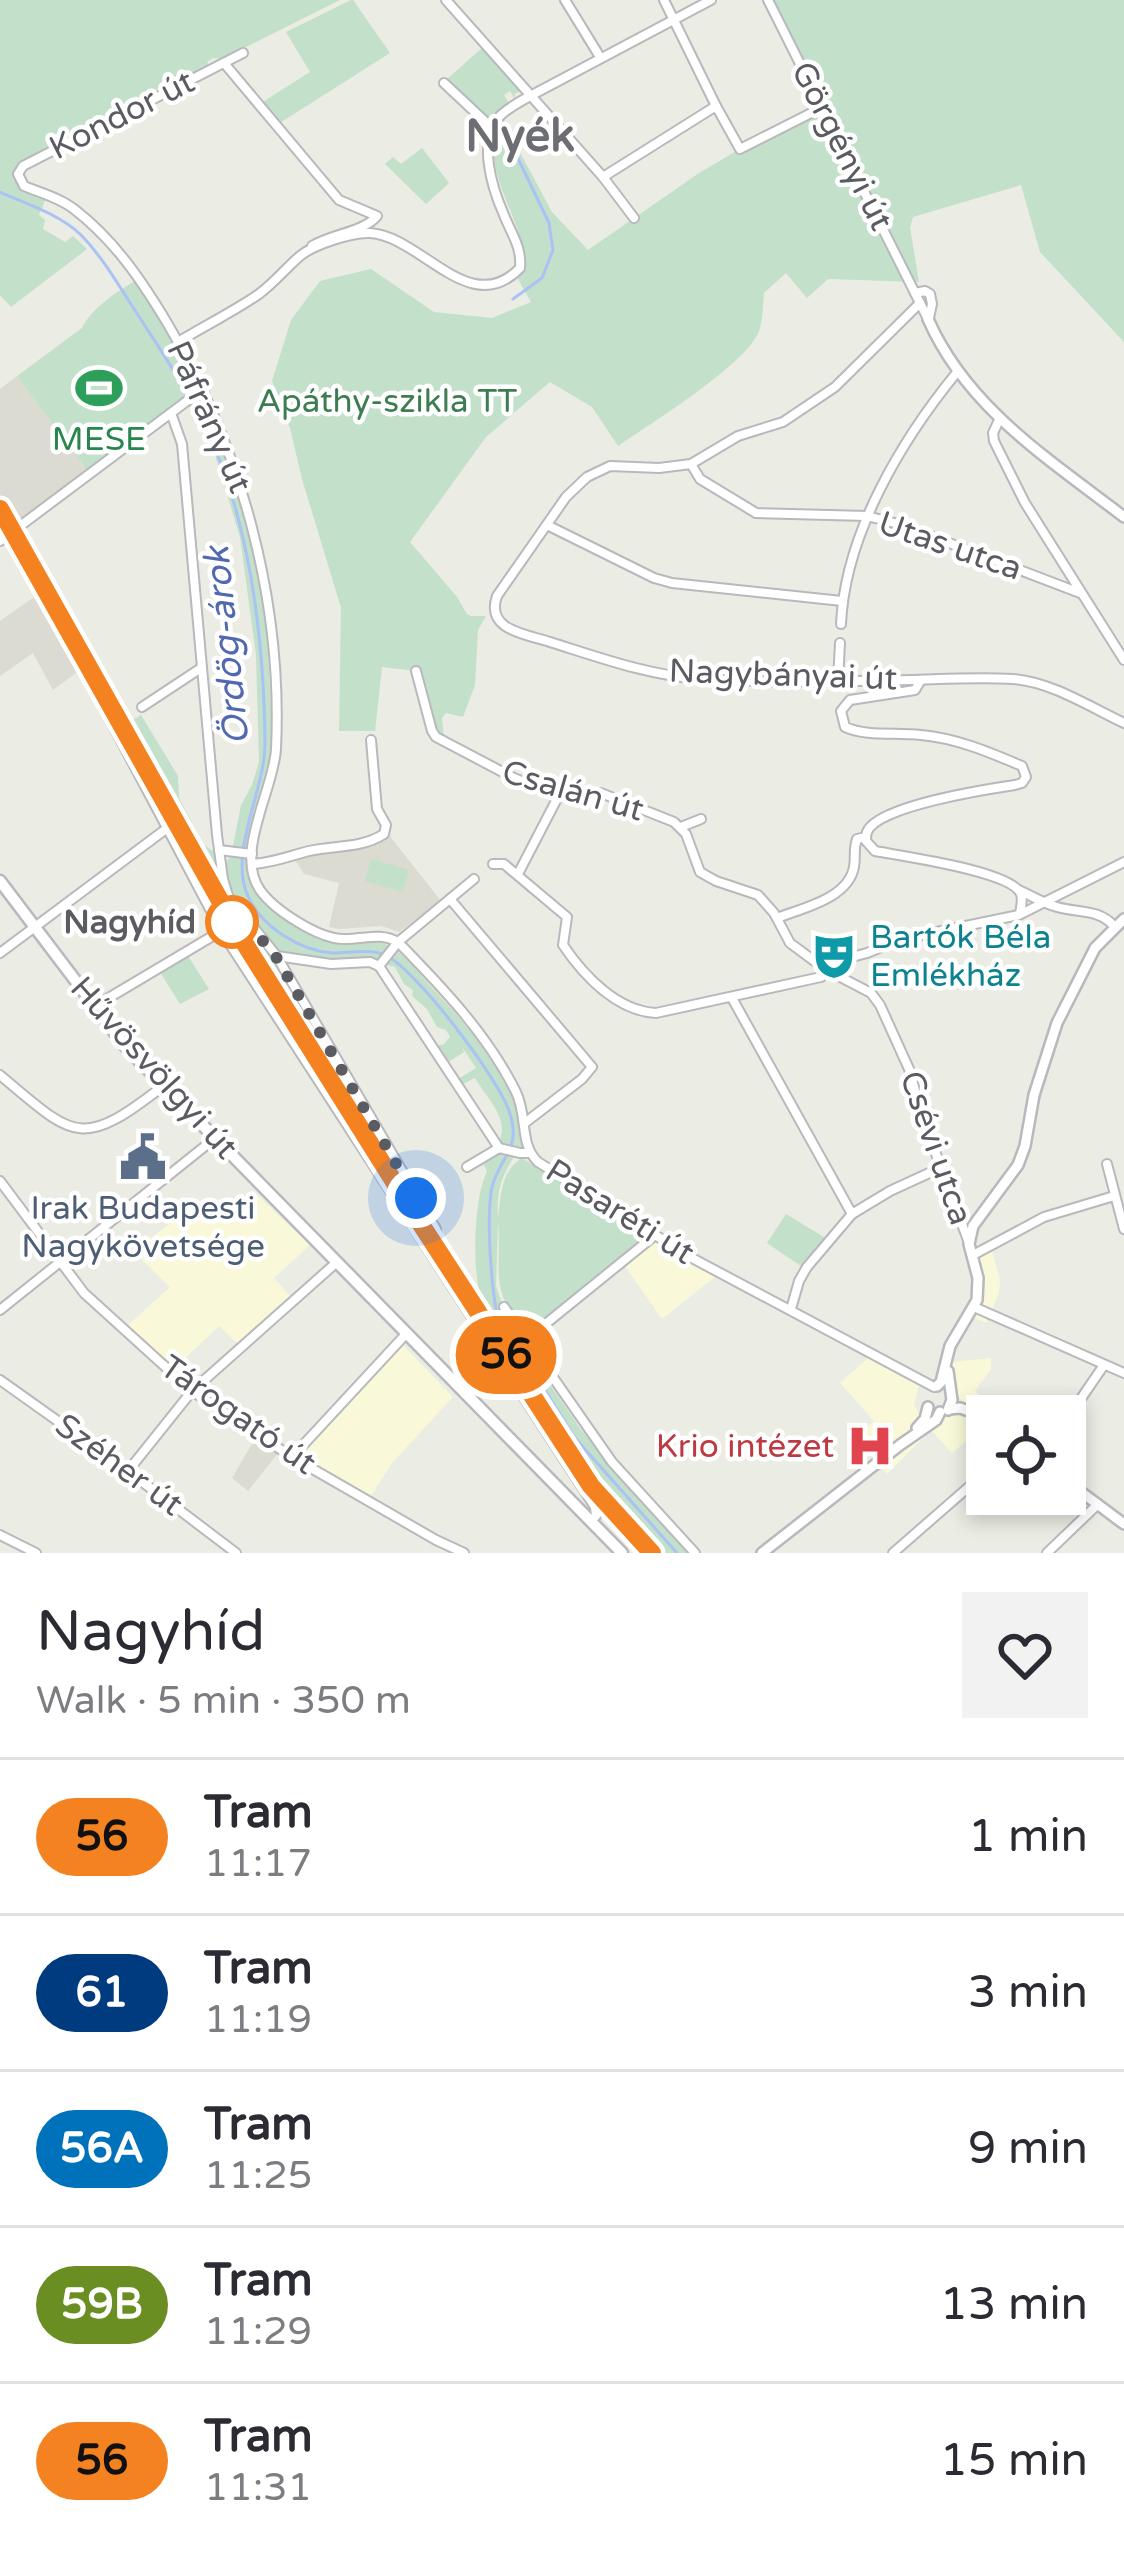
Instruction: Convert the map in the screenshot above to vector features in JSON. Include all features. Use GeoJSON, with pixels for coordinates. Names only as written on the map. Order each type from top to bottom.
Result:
{"type":"FeatureCollection","features":[{"type":"Feature","properties":{"kind":"main road","name":"Hűvösvölgyi út"},"geometry":{"type":"LineString","coordinates":[[0,880],[94,1007],[163,1086],[622,1553]]}},
{"type":"Feature","properties":{"kind":"street"},"geometry":{"type":"LineString","coordinates":[[446,0],[634,218]]}},
{"type":"Feature","properties":{"kind":"street"},"geometry":{"type":"LineString","coordinates":[[565,0],[600,57]]}},
{"type":"Feature","properties":{"kind":"street"},"geometry":{"type":"LineString","coordinates":[[664,0],[740,148],[823,107]]}},
{"type":"Feature","properties":{"kind":"street"},"geometry":{"type":"LineString","coordinates":[[306,251],[353,234],[372,233],[412,248],[464,282],[483,284],[515,274],[522,261],[492,177],[488,151],[492,128],[502,114],[711,0]]}},
{"type":"Feature","properties":{"kind":"street","name":"Görgényi út"},"geometry":{"type":"LineString","coordinates":[[769,0],[915,293]]}},
{"type":"Feature","properties":{"kind":"street","name":"Kondor út"},"geometry":{"type":"LineString","coordinates":[[24,186],[19,174],[23,166],[243,53]]}},
{"type":"Feature","properties":{"kind":"street"},"geometry":{"type":"LineString","coordinates":[[178,342],[256,296],[306,251],[334,235],[370,224],[377,216],[339,200],[224,63]]}},
{"type":"Feature","properties":{"kind":"street"},"geometry":{"type":"LineString","coordinates":[[445,83],[492,128]]}},
{"type":"Feature","properties":{"kind":"street"},"geometry":{"type":"LineString","coordinates":[[603,177],[716,106]]}},
{"type":"Feature","properties":{"kind":"street","name":"Páfrány út"},"geometry":{"type":"LineString","coordinates":[[24,186],[69,205],[120,250],[178,342],[247,502],[273,658],[276,754],[252,859]]}},
{"type":"Feature","properties":{"kind":"street"},"geometry":{"type":"LineString","coordinates":[[928,319],[930,294],[915,293],[928,319],[958,371],[999,420],[1124,517]]}},
{"type":"Feature","properties":{"kind":"street","name":"Nagybányai út"},"geometry":{"type":"LineString","coordinates":[[920,304],[849,375],[783,422],[739,436],[692,464],[610,466],[576,485],[494,603],[496,619],[512,629],[670,675],[921,680]]}},
{"type":"Feature","properties":{"kind":"street"},"geometry":{"type":"LineString","coordinates":[[841,624],[842,601],[867,516],[891,469],[958,371]]}},
{"type":"Feature","properties":{"kind":"street"},"geometry":{"type":"LineString","coordinates":[[7,536],[201,391]]}},
{"type":"Feature","properties":{"kind":"street"},"geometry":{"type":"LineString","coordinates":[[171,413],[182,444],[225,886],[243,918],[275,955],[436,1229]]}},
{"type":"Feature","properties":{"kind":"street"},"geometry":{"type":"LineString","coordinates":[[999,420],[994,441],[1025,503],[1124,660]]}},
{"type":"Feature","properties":{"kind":"street","name":"Utas utca"},"geometry":{"type":"LineString","coordinates":[[692,464],[700,479],[756,513],[867,516],[902,524],[1080,593]]}},
{"type":"Feature","properties":{"kind":"street"},"geometry":{"type":"LineString","coordinates":[[0,513],[7,536],[222,932],[595,1507],[596,1516],[590,1521]]}},
{"type":"Feature","properties":{"kind":"street"},"geometry":{"type":"LineString","coordinates":[[547,525],[672,583],[842,601]]}},
{"type":"Feature","properties":{"kind":"street"},"geometry":{"type":"LineString","coordinates":[[838,681],[840,643]]}},
{"type":"Feature","properties":{"kind":"street"},"geometry":{"type":"LineString","coordinates":[[142,707],[202,668]]}},
{"type":"Feature","properties":{"kind":"street","name":"Csalán út"},"geometry":{"type":"LineString","coordinates":[[416,671],[436,737],[514,778],[560,794],[601,793],[681,827],[700,872],[758,895],[790,943],[825,969]]}},
{"type":"Feature","properties":{"kind":"street"},"geometry":{"type":"LineString","coordinates":[[921,680],[1024,681],[1124,723]]}},
{"type":"Feature","properties":{"kind":"street","name":"Nagybányai út"},"geometry":{"type":"LineString","coordinates":[[866,836],[874,823],[904,810],[944,797],[1016,785],[1026,777],[1022,766],[968,745],[925,735],[858,732],[842,722],[841,711],[850,700],[914,690],[921,680]]}},
{"type":"Feature","properties":{"kind":"street"},"geometry":{"type":"LineString","coordinates":[[219,850],[278,861],[310,851],[348,848],[384,834],[371,740]]}},
{"type":"Feature","properties":{"kind":"street"},"geometry":{"type":"LineString","coordinates":[[518,874],[560,794]]}},
{"type":"Feature","properties":{"kind":"street"},"geometry":{"type":"LineString","coordinates":[[681,827],[701,819]]}},
{"type":"Feature","properties":{"kind":"street"},"geometry":{"type":"LineString","coordinates":[[0,953],[166,829]]}},
{"type":"Feature","properties":{"kind":"street"},"geometry":{"type":"LineString","coordinates":[[777,918],[844,887],[855,865],[854,845],[866,836],[872,850],[987,874],[1043,903],[1098,913],[1114,926]]}},
{"type":"Feature","properties":{"kind":"street"},"geometry":{"type":"LineString","coordinates":[[252,859],[255,882],[263,894],[319,934],[344,939],[383,936],[395,945]]}},
{"type":"Feature","properties":{"kind":"street"},"geometry":{"type":"LineString","coordinates":[[493,863],[500,862],[518,874],[567,917],[562,940],[567,952],[621,1005],[656,1013],[821,977],[830,963],[898,940],[1019,915],[1124,862]]}},
{"type":"Feature","properties":{"kind":"street"},"geometry":{"type":"LineString","coordinates":[[381,964],[395,945],[474,879]]}},
{"type":"Feature","properties":{"kind":"street"},"geometry":{"type":"LineString","coordinates":[[1019,890],[1019,915]]}},
{"type":"Feature","properties":{"kind":"street"},"geometry":{"type":"LineString","coordinates":[[450,899],[592,1067],[526,1123]]}},
{"type":"Feature","properties":{"kind":"street"},"geometry":{"type":"LineString","coordinates":[[94,1007],[243,918]]}},
{"type":"Feature","properties":{"kind":"street"},"geometry":{"type":"LineString","coordinates":[[971,1249],[975,1221],[1018,1165],[1057,1023],[1095,948],[1124,919]]}},
{"type":"Feature","properties":{"kind":"street","name":"Pasaréti út"},"geometry":{"type":"LineString","coordinates":[[395,945],[478,1031],[518,1095],[526,1123],[524,1153],[654,1236],[933,1389]]}},
{"type":"Feature","properties":{"kind":"street"},"geometry":{"type":"LineString","coordinates":[[275,955],[331,964],[381,964],[500,1148]]}},
{"type":"Feature","properties":{"kind":"street","name":"Csévi utca"},"geometry":{"type":"LineString","coordinates":[[825,969],[862,987],[880,1005],[909,1069],[971,1249],[978,1285],[974,1306]]}},
{"type":"Feature","properties":{"kind":"street"},"geometry":{"type":"LineString","coordinates":[[732,998],[852,1214]]}},
{"type":"Feature","properties":{"kind":"street"},"geometry":{"type":"LineString","coordinates":[[0,1075],[54,1120],[78,1129],[113,1121],[163,1086]]}},
{"type":"Feature","properties":{"kind":"street"},"geometry":{"type":"LineString","coordinates":[[0,1310],[214,1139]]}},
{"type":"Feature","properties":{"kind":"street"},"geometry":{"type":"LineString","coordinates":[[466,1167],[500,1148],[524,1153]]}},
{"type":"Feature","properties":{"kind":"street"},"geometry":{"type":"LineString","coordinates":[[374,1164],[388,1151]]}},
{"type":"Feature","properties":{"kind":"street"},"geometry":{"type":"LineString","coordinates":[[1107,1164],[1124,1228]]}},
{"type":"Feature","properties":{"kind":"street"},"geometry":{"type":"LineString","coordinates":[[791,1310],[807,1267],[852,1214],[940,1168]]}},
{"type":"Feature","properties":{"kind":"street","name":"Tárogató út"},"geometry":{"type":"LineString","coordinates":[[0,1180],[84,1293],[192,1391],[292,1457],[464,1553]]}},
{"type":"Feature","properties":{"kind":"street"},"geometry":{"type":"LineString","coordinates":[[971,1249],[1045,1217],[1114,1196]]}},
{"type":"Feature","properties":{"kind":"street"},"geometry":{"type":"LineString","coordinates":[[526,1339],[654,1236]]}},
{"type":"Feature","properties":{"kind":"street"},"geometry":{"type":"LineString","coordinates":[[128,1471],[192,1391],[337,1262]]}},
{"type":"Feature","properties":{"kind":"street"},"geometry":{"type":"LineString","coordinates":[[900,1444],[923,1422],[933,1389],[941,1382],[947,1354],[974,1306],[1124,1373]]}},
{"type":"Feature","properties":{"kind":"street"},"geometry":{"type":"LineString","coordinates":[[504,1307],[612,1462],[695,1553]]}},
{"type":"Feature","properties":{"kind":"street"},"geometry":{"type":"LineString","coordinates":[[292,1457],[406,1334]]}},
{"type":"Feature","properties":{"kind":"street"},"geometry":{"type":"LineString","coordinates":[[762,1553],[952,1403],[947,1354]]}},
{"type":"Feature","properties":{"kind":"street"},"geometry":{"type":"LineString","coordinates":[[1086,1395],[1109,1366],[1124,1356]]}},
{"type":"Feature","properties":{"kind":"street","name":"Széher út"},"geometry":{"type":"LineString","coordinates":[[0,1380],[236,1553]]}},
{"type":"Feature","properties":{"kind":"street"},"geometry":{"type":"LineString","coordinates":[[933,1389],[951,1394],[966,1407]]}},
{"type":"Feature","properties":{"kind":"street"},"geometry":{"type":"LineString","coordinates":[[928,1407],[966,1410]]}},
{"type":"Feature","properties":{"kind":"street"},"geometry":{"type":"LineString","coordinates":[[893,1553],[966,1489]]}},
{"type":"Feature","properties":{"kind":"street"},"geometry":{"type":"LineString","coordinates":[[1086,1496],[1124,1524]]}},
{"type":"Feature","properties":{"kind":"street"},"geometry":{"type":"LineString","coordinates":[[1047,1553],[1097,1504]]}},
{"type":"Feature","properties":{"kind":"street"},"geometry":{"type":"LineString","coordinates":[[0,1535],[36,1553]]}},
{"type":"Feature","properties":{"kind":"shaded area"},"geometry":{"type":"Polygon","coordinates":[[[17,376],[88,471],[17,524],[0,498],[0,389],[17,376]]]}},
{"type":"Feature","properties":{"kind":"shaded area"},"geometry":{"type":"Polygon","coordinates":[[[37,595],[79,671],[53,690],[33,653],[0,676],[0,621],[37,595]]]}},
{"type":"Feature","properties":{"kind":"shaded area"},"geometry":{"type":"Polygon","coordinates":[[[389,835],[441,901],[399,932],[381,926],[329,927],[339,883],[304,874],[296,861],[372,844],[389,835]]]}},
{"type":"Feature","properties":{"kind":"shaded area"},"geometry":{"type":"Polygon","coordinates":[[[253,1191],[310,1245],[274,1278],[291,1297],[238,1344],[219,1326],[174,1369],[127,1326],[170,1287],[133,1251],[204,1199],[221,1218],[253,1191]]]}},
{"type":"Feature","properties":{"kind":"shaded area"},"geometry":{"type":"Polygon","coordinates":[[[654,1236],[720,1273],[662,1319],[622,1262],[654,1236]]]}},
{"type":"Feature","properties":{"kind":"shaded area"},"geometry":{"type":"Polygon","coordinates":[[[992,1251],[999,1293],[986,1323],[966,1314],[973,1289],[968,1258],[992,1251]]]}},
{"type":"Feature","properties":{"kind":"shaded area"},"geometry":{"type":"Polygon","coordinates":[[[403,1345],[453,1397],[392,1463],[371,1496],[301,1455],[403,1345]]]}},
{"type":"Feature","properties":{"kind":"shaded area"},"geometry":{"type":"Polygon","coordinates":[[[868,1358],[919,1386],[914,1404],[926,1427],[962,1401],[955,1394],[951,1362],[991,1358],[991,1369],[975,1391],[980,1395],[966,1395],[966,1442],[952,1453],[931,1430],[887,1474],[855,1437],[874,1421],[840,1383],[868,1358]]]}},
{"type":"Feature","properties":{"kind":"shaded area"},"geometry":{"type":"Polygon","coordinates":[[[256,1437],[278,1453],[248,1491],[232,1478],[256,1437]]]}},
{"type":"Feature","properties":{"kind":"green space"},"geometry":{"type":"Polygon","coordinates":[[[0,0],[340,0],[222,59],[213,58],[209,65],[18,165],[23,189],[46,198],[39,215],[45,220],[43,229],[65,242],[73,236],[87,249],[11,307],[0,295],[0,0]]]}},
{"type":"Feature","properties":{"kind":"green space"},"geometry":{"type":"Polygon","coordinates":[[[353,0],[390,53],[275,126],[258,105],[310,72],[286,32],[353,0]]]}},
{"type":"Feature","properties":{"kind":"green space","name":"Apáthy-szikla TT"},"geometry":{"type":"Polygon","coordinates":[[[768,0],[1124,0],[1124,342],[1040,252],[1021,185],[913,217],[910,227],[919,282],[828,279],[807,298],[786,273],[764,293],[759,331],[751,345],[696,393],[618,446],[592,407],[550,382],[486,437],[410,542],[467,614],[486,616],[478,630],[475,685],[463,717],[446,713],[444,738],[435,732],[416,671],[382,667],[375,731],[339,731],[341,608],[272,381],[291,320],[320,281],[371,269],[434,312],[492,318],[531,302],[517,277],[523,262],[522,245],[494,161],[494,138],[501,117],[552,212],[588,250],[699,173],[822,107],[768,0]]]}},
{"type":"Feature","properties":{"kind":"green space"},"geometry":{"type":"Polygon","coordinates":[[[482,48],[520,91],[515,99],[510,91],[504,95],[509,103],[490,121],[446,80],[482,48]]]}},
{"type":"Feature","properties":{"kind":"green space"},"geometry":{"type":"Polygon","coordinates":[[[422,148],[449,183],[426,204],[385,164],[393,157],[401,164],[422,148]]]}},
{"type":"Feature","properties":{"kind":"green space"},"geometry":{"type":"Polygon","coordinates":[[[137,280],[206,403],[245,503],[266,609],[273,750],[247,858],[253,888],[264,903],[317,939],[338,944],[379,941],[391,947],[380,960],[287,954],[263,936],[230,886],[226,862],[241,805],[259,762],[256,655],[240,537],[216,448],[198,407],[192,409],[182,398],[88,471],[17,376],[137,280]]]}},
{"type":"Feature","properties":{"kind":"green space"},"geometry":{"type":"Polygon","coordinates":[[[141,715],[178,776],[179,798],[204,845],[214,852],[221,886],[214,885],[126,724],[141,715]]]}},
{"type":"Feature","properties":{"kind":"green space"},"geometry":{"type":"Polygon","coordinates":[[[371,859],[409,870],[403,892],[365,881],[371,859]]]}},
{"type":"Feature","properties":{"kind":"green space"},"geometry":{"type":"Polygon","coordinates":[[[240,926],[249,926],[284,981],[381,1153],[240,926]]]}},
{"type":"Feature","properties":{"kind":"green space"},"geometry":{"type":"Polygon","coordinates":[[[396,950],[494,1063],[515,1104],[521,1150],[499,1142],[499,1117],[475,1078],[461,1085],[458,1079],[476,1068],[462,1047],[464,1052],[447,1063],[436,1053],[437,1046],[450,1037],[412,996],[413,990],[395,967],[387,965],[396,950]]]}},
{"type":"Feature","properties":{"kind":"green space"},"geometry":{"type":"Polygon","coordinates":[[[188,956],[209,989],[180,1004],[160,972],[188,956]]]}},
{"type":"Feature","properties":{"kind":"green space"},"geometry":{"type":"Polygon","coordinates":[[[499,1150],[516,1154],[501,1185],[498,1219],[506,1177],[522,1158],[645,1238],[526,1335],[501,1292],[498,1221],[496,1286],[500,1311],[515,1338],[582,1431],[689,1553],[658,1553],[593,1484],[484,1305],[475,1254],[487,1171],[482,1162],[499,1150]]]}},
{"type":"Feature","properties":{"kind":"green space"},"geometry":{"type":"Polygon","coordinates":[[[786,1214],[827,1239],[804,1268],[767,1243],[786,1214]]]}},
{"type":"Feature","properties":{"kind":"waterway"},"geometry":{"type":"LineString","coordinates":[[501,123],[549,223],[553,250],[542,278],[513,299]]}},
{"type":"Feature","properties":{"kind":"waterway","name":"Ördög-árok"},"geometry":{"type":"LineString","coordinates":[[0,192],[62,221],[96,253],[193,403],[231,492],[251,575],[264,701],[264,760],[242,858],[247,894],[261,916],[295,942],[333,953],[387,956],[436,1003],[490,1075],[513,1124],[512,1144],[495,1177],[490,1200],[497,1314],[575,1438],[677,1553]]}},
{"type":"Feature","properties":{"kind":"tram line"},"geometry":{"type":"LineString","coordinates":[[0,509],[240,936],[591,1486],[652,1553]]}},
{"type":"Feature","properties":{"kind":"tram line","name":"56"},"geometry":{"type":"LineString","coordinates":[[0,509],[240,936],[591,1486],[652,1553]]}},
{"type":"Feature","properties":{"kind":"place","name":"MESE"},"geometry":{"type":"Point","coordinates":[99,388]}},
{"type":"Feature","properties":{"kind":"place","name":"Nagyhíd"},"geometry":{"type":"Point","coordinates":[232,922]}},
{"type":"Feature","properties":{"kind":"place","name":"Bartók Béla Emlékház"},"geometry":{"type":"Point","coordinates":[834,956]}},
{"type":"Feature","properties":{"kind":"place","name":"Irak Budapesti Nagykövetsége"},"geometry":{"type":"Point","coordinates":[143,1157]}},
{"type":"Feature","properties":{"kind":"place","name":"Krio intézet"},"geometry":{"type":"Point","coordinates":[870,1446]}},
{"type":"Feature","properties":{"kind":"district","name":"Nyék"},"geometry":{"type":"Point","coordinates":[520,137]}},
{"type":"Feature","properties":{"kind":"route"},"geometry":{"type":"LineString","coordinates":[[232,922],[243,918],[275,955],[416,1198]]}}]}
